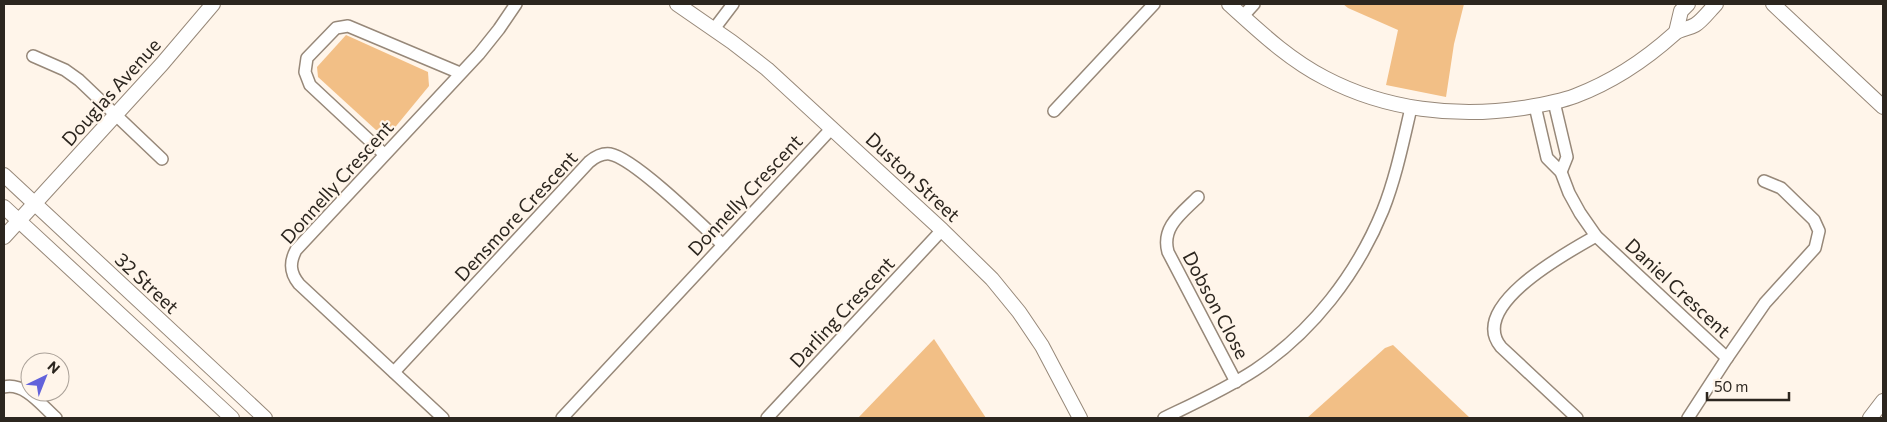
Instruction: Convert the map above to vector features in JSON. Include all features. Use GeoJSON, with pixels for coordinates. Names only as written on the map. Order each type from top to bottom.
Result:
{"type":"FeatureCollection","features":[{"type":"Feature","properties":{"kind":"street","name":"Douglas Avenue"},"geometry":{"type":"LineString","coordinates":[[4,237],[184,40],[213,4]]}},
{"type":"Feature","properties":{"kind":"street","name":"Donnelly Crescent"},"geometry":{"type":"LineString","coordinates":[[443,418],[299,284],[290,264],[296,250],[492,38],[516,4]]}},
{"type":"Feature","properties":{"kind":"street","name":"Duston Street"},"geometry":{"type":"LineString","coordinates":[[677,4],[767,69],[942,230],[992,280],[1018,312],[1052,363],[1080,418]]}},
{"type":"Feature","properties":{"kind":"street"},"geometry":{"type":"LineString","coordinates":[[714,29],[733,4]]}},
{"type":"Feature","properties":{"kind":"street"},"geometry":{"type":"LineString","coordinates":[[1054,111],[1154,4]]}},
{"type":"Feature","properties":{"kind":"street"},"geometry":{"type":"LineString","coordinates":[[1229,4],[1287,54],[1325,78],[1364,95],[1411,108],[1440,112],[1473,113],[1535,106],[1588,91],[1630,68],[1654,52],[1676,32],[1696,25],[1716,4]]}},
{"type":"Feature","properties":{"kind":"street"},"geometry":{"type":"LineString","coordinates":[[1243,16],[1254,4]]}},
{"type":"Feature","properties":{"kind":"street"},"geometry":{"type":"LineString","coordinates":[[1676,32],[1681,11],[1688,4]]}},
{"type":"Feature","properties":{"kind":"street"},"geometry":{"type":"LineString","coordinates":[[1773,4],[1883,107]]}},
{"type":"Feature","properties":{"kind":"street"},"geometry":{"type":"LineString","coordinates":[[384,154],[310,85],[306,79],[304,66],[310,53],[336,28],[348,26],[460,73]]}},
{"type":"Feature","properties":{"kind":"street"},"geometry":{"type":"LineString","coordinates":[[33,56],[72,75],[116,114],[162,159]]}},
{"type":"Feature","properties":{"kind":"street"},"geometry":{"type":"LineString","coordinates":[[1554,102],[1567,157],[1561,172]]}},
{"type":"Feature","properties":{"kind":"street","name":"Daniel Crescent"},"geometry":{"type":"LineString","coordinates":[[1535,106],[1547,158],[1561,172],[1569,193],[1596,236],[1727,358],[1688,418]]}},
{"type":"Feature","properties":{"kind":"street"},"geometry":{"type":"LineString","coordinates":[[1164,418],[1236,382],[1271,359],[1300,334],[1335,294],[1368,241],[1385,204],[1411,108]]}},
{"type":"Feature","properties":{"kind":"street","name":"Donnelly Crescent"},"geometry":{"type":"LineString","coordinates":[[562,418],[832,128]]}},
{"type":"Feature","properties":{"kind":"street","name":"Densmore Crescent"},"geometry":{"type":"LineString","coordinates":[[394,372],[596,157],[609,154],[629,163],[723,244]]}},
{"type":"Feature","properties":{"kind":"street","name":"32 Street"},"geometry":{"type":"LineString","coordinates":[[4,175],[266,418]]}},
{"type":"Feature","properties":{"kind":"street"},"geometry":{"type":"LineString","coordinates":[[1727,358],[1765,303],[1815,248],[1819,237],[1818,225],[1809,215],[1781,188],[1764,181]]}},
{"type":"Feature","properties":{"kind":"street","name":"Dobson Close"},"geometry":{"type":"LineString","coordinates":[[1198,197],[1172,223],[1166,236],[1166,244],[1168,252],[1236,382]]}},
{"type":"Feature","properties":{"kind":"street"},"geometry":{"type":"LineString","coordinates":[[4,207],[232,418]]}},
{"type":"Feature","properties":{"kind":"street","name":"Darling Crescent"},"geometry":{"type":"LineString","coordinates":[[767,418],[942,230]]}},
{"type":"Feature","properties":{"kind":"street"},"geometry":{"type":"LineString","coordinates":[[1577,418],[1500,347],[1493,334],[1493,326],[1502,308],[1522,285],[1560,258],[1596,236]]}},
{"type":"Feature","properties":{"kind":"street"},"geometry":{"type":"LineString","coordinates":[[4,387],[21,388],[56,418]]}},
{"type":"Feature","properties":{"kind":"street"},"geometry":{"type":"LineString","coordinates":[[1870,418],[1883,401]]}},
{"type":"Feature","properties":{"kind":"shaded area"},"geometry":{"type":"Polygon","coordinates":[[[1343,4],[1464,4],[1454,44],[1446,97],[1386,85],[1398,30],[1343,4]]]}},
{"type":"Feature","properties":{"kind":"shaded area"},"geometry":{"type":"Polygon","coordinates":[[[346,35],[428,72],[429,86],[392,131],[376,130],[318,77],[317,67],[346,35]]]}},
{"type":"Feature","properties":{"kind":"shaded area"},"geometry":{"type":"Polygon","coordinates":[[[934,339],[986,418],[858,418],[934,339]]]}},
{"type":"Feature","properties":{"kind":"shaded area"},"geometry":{"type":"Polygon","coordinates":[[[1393,345],[1470,418],[1307,418],[1385,348],[1393,345]]]}}]}
